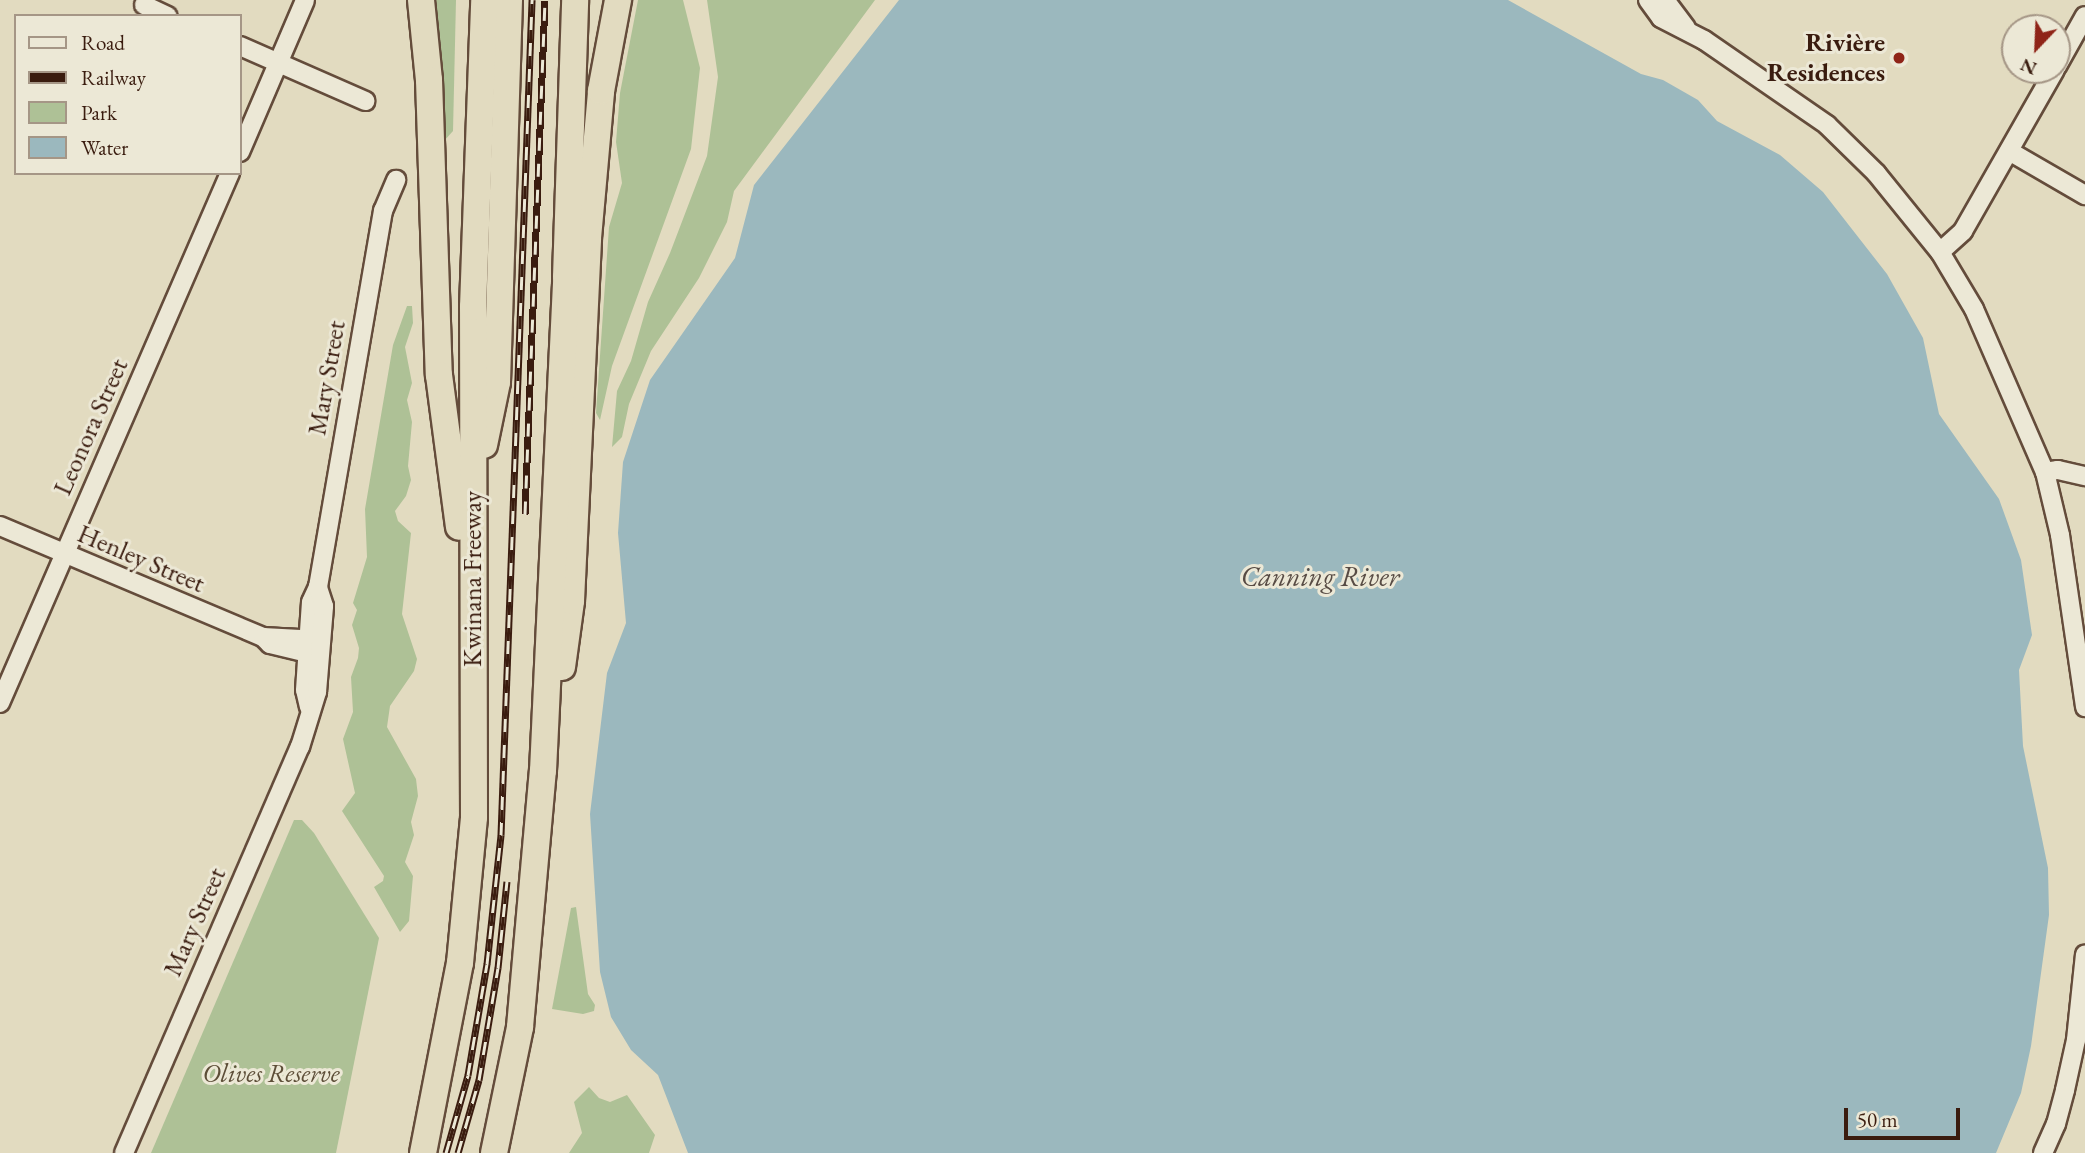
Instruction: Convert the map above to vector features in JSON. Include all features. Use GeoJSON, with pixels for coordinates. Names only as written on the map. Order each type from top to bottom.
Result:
{"type":"FeatureCollection","features":[{"type":"Feature","properties":{"kind":"highway"},"geometry":{"type":"LineString","coordinates":[[421,0],[429,80],[439,375],[474,633]]}},
{"type":"Feature","properties":{"kind":"highway","name":"Kwinana Freeway"},"geometry":{"type":"LineString","coordinates":[[423,1153],[460,963],[474,817],[474,281],[484,0]]}},
{"type":"Feature","properties":{"kind":"highway"},"geometry":{"type":"LineString","coordinates":[[473,495],[497,382],[509,0]]}},
{"type":"Feature","properties":{"kind":"highway"},"geometry":{"type":"LineString","coordinates":[[557,0],[551,170],[560,393]]}},
{"type":"Feature","properties":{"kind":"highway"},"geometry":{"type":"LineString","coordinates":[[494,1153],[520,1027],[536,856],[560,393],[575,0]]}},
{"type":"Feature","properties":{"kind":"highway"},"geometry":{"type":"LineString","coordinates":[[536,856],[571,601],[588,238],[601,91],[618,0]]}},
{"type":"Feature","properties":{"kind":"street"},"geometry":{"type":"LineString","coordinates":[[242,147],[305,0]]}},
{"type":"Feature","properties":{"kind":"street"},"geometry":{"type":"LineString","coordinates":[[1648,0],[1661,18],[1689,31],[1781,91],[1827,125],[1876,173],[1940,252],[1974,309],[2045,472],[2060,535],[2085,707]]}},
{"type":"Feature","properties":{"kind":"street"},"geometry":{"type":"LineString","coordinates":[[1665,0],[1689,31]]}},
{"type":"Feature","properties":{"kind":"street"},"geometry":{"type":"LineString","coordinates":[[144,5],[164,14]]}},
{"type":"Feature","properties":{"kind":"street"},"geometry":{"type":"LineString","coordinates":[[2071,41],[2085,16]]}},
{"type":"Feature","properties":{"kind":"street"},"geometry":{"type":"LineString","coordinates":[[242,47],[365,101]]}},
{"type":"Feature","properties":{"kind":"street"},"geometry":{"type":"LineString","coordinates":[[1940,252],[1963,231],[2047,84]]}},
{"type":"Feature","properties":{"kind":"street"},"geometry":{"type":"LineString","coordinates":[[2009,151],[2085,195]]}},
{"type":"Feature","properties":{"kind":"street","name":"Leonora Street"},"geometry":{"type":"LineString","coordinates":[[0,703],[229,175]]}},
{"type":"Feature","properties":{"kind":"street","name":"Mary Street"},"geometry":{"type":"LineString","coordinates":[[124,1153],[300,747],[310,710],[305,690],[314,647],[311,602],[318,587],[383,211],[396,180]]}},
{"type":"Feature","properties":{"kind":"street"},"geometry":{"type":"LineString","coordinates":[[2045,472],[2058,470],[2085,476]]}},
{"type":"Feature","properties":{"kind":"street","name":"Henley Street"},"geometry":{"type":"LineString","coordinates":[[0,526],[263,637],[270,644],[314,647]]}},
{"type":"Feature","properties":{"kind":"street"},"geometry":{"type":"LineString","coordinates":[[2043,1153],[2056,1124],[2066,1090],[2076,1041],[2085,954]]}},
{"type":"Feature","properties":{"kind":"green space"},"geometry":{"type":"Polygon","coordinates":[[[436,0],[456,0],[453,131],[444,141],[436,0]]]}},
{"type":"Feature","properties":{"kind":"green space"},"geometry":{"type":"Polygon","coordinates":[[[638,0],[683,0],[700,68],[691,149],[612,366],[600,420],[596,413],[609,227],[622,183],[616,142],[620,93],[638,0]]]}},
{"type":"Feature","properties":{"kind":"green space"},"geometry":{"type":"Polygon","coordinates":[[[707,0],[875,0],[734,191],[727,222],[699,278],[651,351],[629,404],[622,437],[612,447],[617,391],[631,361],[648,302],[707,156],[718,77],[707,0]]]}},
{"type":"Feature","properties":{"kind":"green space"},"geometry":{"type":"Polygon","coordinates":[[[407,306],[412,306],[413,323],[405,347],[412,383],[407,400],[412,422],[408,466],[411,480],[406,496],[395,511],[398,521],[411,533],[402,614],[417,659],[414,671],[390,706],[387,727],[416,779],[418,796],[411,822],[414,835],[405,862],[413,876],[409,921],[400,932],[374,887],[383,881],[384,876],[342,811],[355,793],[343,739],[353,712],[351,677],[359,648],[352,625],[357,610],[353,603],[367,557],[365,509],[393,345],[407,306]]]}},
{"type":"Feature","properties":{"kind":"green space","name":"Olives Reserve"},"geometry":{"type":"Polygon","coordinates":[[[294,820],[302,820],[314,833],[379,938],[336,1153],[151,1153],[294,820]]]}},
{"type":"Feature","properties":{"kind":"green space"},"geometry":{"type":"Polygon","coordinates":[[[576,907],[588,994],[595,1005],[594,1011],[583,1014],[552,1009],[571,908],[576,907]]]}},
{"type":"Feature","properties":{"kind":"green space"},"geometry":{"type":"Polygon","coordinates":[[[589,1087],[599,1098],[610,1102],[627,1095],[655,1135],[649,1153],[569,1153],[582,1133],[574,1102],[589,1087]]]}},
{"type":"Feature","properties":{"kind":"water","name":"Canning River"},"geometry":{"type":"Polygon","coordinates":[[[899,0],[1508,0],[1641,74],[1663,80],[1698,100],[1717,121],[1780,155],[1823,192],[1887,274],[1923,338],[1939,414],[1999,499],[2021,560],[2032,635],[2019,670],[2023,746],[2048,868],[2049,915],[2031,1046],[2021,1093],[1996,1153],[688,1153],[658,1075],[631,1050],[611,1017],[600,972],[590,814],[607,673],[626,623],[618,533],[623,462],[650,380],[735,258],[754,185],[899,0]]]}},
{"type":"Feature","properties":{"kind":"railway"},"geometry":{"type":"LineString","coordinates":[[446,1153],[468,1075],[487,964],[501,835],[532,0]]}},
{"type":"Feature","properties":{"kind":"railway"},"geometry":{"type":"LineString","coordinates":[[525,514],[545,0]]}},
{"type":"Feature","properties":{"kind":"railway"},"geometry":{"type":"LineString","coordinates":[[458,1153],[479,1080],[498,968],[507,881]]}},
{"type":"Feature","properties":{"kind":"place","name":"Rivière Residences"},"geometry":{"type":"Point","coordinates":[1899,58]}}]}
